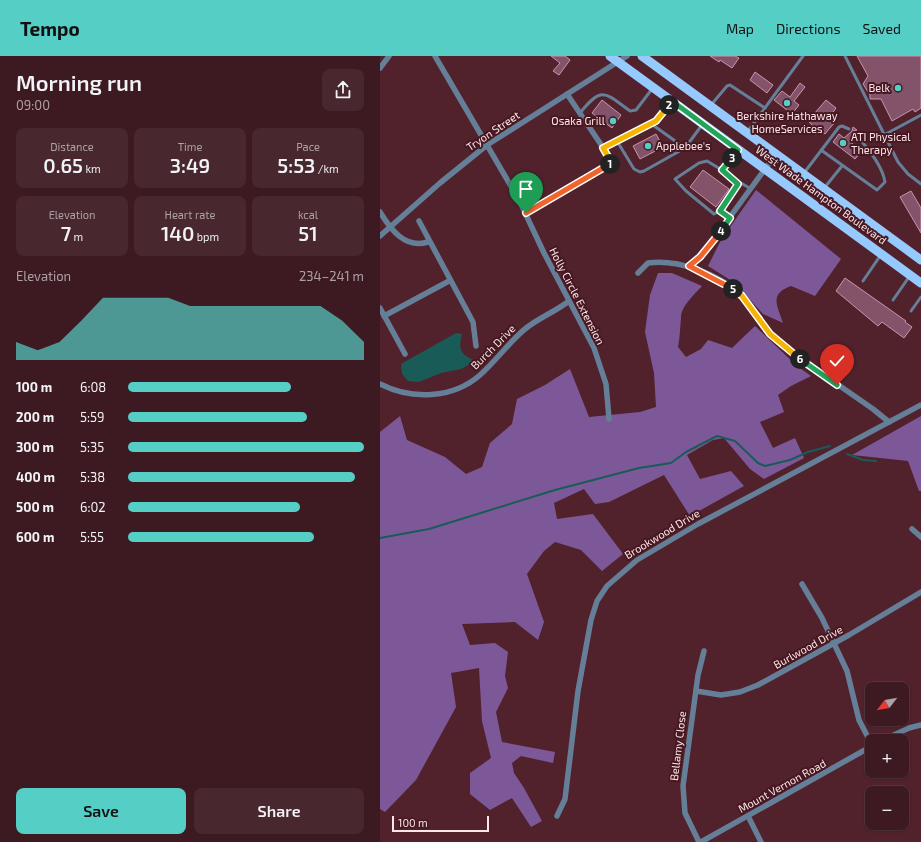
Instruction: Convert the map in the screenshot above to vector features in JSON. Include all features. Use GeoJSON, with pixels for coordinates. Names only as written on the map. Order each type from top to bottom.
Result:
{"type":"FeatureCollection","features":[{"type":"Feature","properties":{"kind":"main road","name":"West Wade Hampton Boulevard"},"geometry":{"type":"LineString","coordinates":[[610,56],[921,283]]}},
{"type":"Feature","properties":{"kind":"main road","name":"West Wade Hampton Boulevard"},"geometry":{"type":"LineString","coordinates":[[642,56],[921,260]]}},
{"type":"Feature","properties":{"kind":"street"},"geometry":{"type":"LineString","coordinates":[[380,68],[389,56]]}},
{"type":"Feature","properties":{"kind":"street","name":"Holly Circle Extension"},"geometry":{"type":"LineString","coordinates":[[434,56],[526,213],[600,364],[606,384],[609,419]]}},
{"type":"Feature","properties":{"kind":"street","name":"Tryon Street"},"geometry":{"type":"LineString","coordinates":[[380,236],[440,183],[487,145],[626,56]]}},
{"type":"Feature","properties":{"kind":"street"},"geometry":{"type":"LineString","coordinates":[[526,213],[608,165],[610,160],[567,94]]}},
{"type":"Feature","properties":{"kind":"street"},"geometry":{"type":"LineString","coordinates":[[689,266],[700,257],[776,154]]}},
{"type":"Feature","properties":{"kind":"street"},"geometry":{"type":"LineString","coordinates":[[380,212],[398,236],[411,244],[428,242]]}},
{"type":"Feature","properties":{"kind":"street"},"geometry":{"type":"LineString","coordinates":[[419,221],[428,242],[473,322],[476,346]]}},
{"type":"Feature","properties":{"kind":"street"},"geometry":{"type":"LineString","coordinates":[[638,273],[648,263],[671,263],[689,266],[715,278],[742,296],[770,334],[782,345],[873,409],[889,422]]}},
{"type":"Feature","properties":{"kind":"street"},"geometry":{"type":"LineString","coordinates":[[384,316],[449,281]]}},
{"type":"Feature","properties":{"kind":"street","name":"Burch Drive"},"geometry":{"type":"LineString","coordinates":[[380,384],[404,393],[425,395],[449,392],[459,388],[481,374],[526,328],[569,301]]}},
{"type":"Feature","properties":{"kind":"street"},"geometry":{"type":"LineString","coordinates":[[380,308],[405,354]]}},
{"type":"Feature","properties":{"kind":"street","name":"Brookwood Drive"},"geometry":{"type":"LineString","coordinates":[[557,816],[564,799],[578,691],[591,620],[597,601],[607,586],[637,560],[691,527],[921,405]]}},
{"type":"Feature","properties":{"kind":"street"},"geometry":{"type":"LineString","coordinates":[[912,529],[921,537]]}},
{"type":"Feature","properties":{"kind":"street"},"geometry":{"type":"LineString","coordinates":[[802,584],[834,644],[851,683],[861,725],[866,734]]}},
{"type":"Feature","properties":{"kind":"street","name":"Burlwood Drive"},"geometry":{"type":"LineString","coordinates":[[696,691],[721,695],[747,690],[834,644],[921,592]]}},
{"type":"Feature","properties":{"kind":"street","name":"Bellamy Close"},"geometry":{"type":"LineString","coordinates":[[700,842],[687,818],[683,798],[684,773],[696,691],[704,650]]}},
{"type":"Feature","properties":{"kind":"street"},"geometry":{"type":"LineString","coordinates":[[896,734],[909,728],[921,725]]}},
{"type":"Feature","properties":{"kind":"street","name":"Mount Vernon Road"},"geometry":{"type":"LineString","coordinates":[[700,842],[865,750]]}},
{"type":"Feature","properties":{"kind":"street"},"geometry":{"type":"LineString","coordinates":[[748,816],[761,842]]}},
{"type":"Feature","properties":{"kind":"lane"},"geometry":{"type":"LineString","coordinates":[[747,133],[803,56]]}},
{"type":"Feature","properties":{"kind":"lane"},"geometry":{"type":"LineString","coordinates":[[845,56],[898,162],[908,174],[921,184]]}},
{"type":"Feature","properties":{"kind":"lane"},"geometry":{"type":"LineString","coordinates":[[710,106],[727,86],[730,85],[765,108]]}},
{"type":"Feature","properties":{"kind":"lane"},"geometry":{"type":"LineString","coordinates":[[580,114],[598,94],[609,95],[630,111],[636,110],[653,88]]}},
{"type":"Feature","properties":{"kind":"lane"},"geometry":{"type":"LineString","coordinates":[[603,148],[660,117],[672,101]]}},
{"type":"Feature","properties":{"kind":"lane"},"geometry":{"type":"LineString","coordinates":[[884,135],[921,115]]}},
{"type":"Feature","properties":{"kind":"lane"},"geometry":{"type":"LineString","coordinates":[[650,123],[685,148]]}},
{"type":"Feature","properties":{"kind":"lane"},"geometry":{"type":"LineString","coordinates":[[617,141],[634,169],[640,172],[685,148],[703,124]]}},
{"type":"Feature","properties":{"kind":"lane"},"geometry":{"type":"LineString","coordinates":[[803,174],[839,127],[842,126],[849,129]]}},
{"type":"Feature","properties":{"kind":"lane"},"geometry":{"type":"LineString","coordinates":[[821,150],[877,190],[885,182],[884,177],[871,153],[855,133]]}},
{"type":"Feature","properties":{"kind":"lane"},"geometry":{"type":"LineString","coordinates":[[722,170],[738,150]]}},
{"type":"Feature","properties":{"kind":"lane"},"geometry":{"type":"LineString","coordinates":[[738,184],[720,211],[714,214],[686,191],[675,179],[699,162],[707,160],[722,170],[738,184],[741,183],[751,189]]}},
{"type":"Feature","properties":{"kind":"lane"},"geometry":{"type":"LineString","coordinates":[[824,189],[842,166]]}},
{"type":"Feature","properties":{"kind":"lane"},"geometry":{"type":"LineString","coordinates":[[720,211],[730,218]]}},
{"type":"Feature","properties":{"kind":"lane"},"geometry":{"type":"LineString","coordinates":[[863,281],[881,254]]}},
{"type":"Feature","properties":{"kind":"lane"},"geometry":{"type":"LineString","coordinates":[[893,300],[910,275]]}},
{"type":"Feature","properties":{"kind":"lane"},"geometry":{"type":"LineString","coordinates":[[911,311],[921,297]]}},
{"type":"Feature","properties":{"kind":"shaded area"},"geometry":{"type":"Polygon","coordinates":[[[756,190],[841,259],[815,296],[791,286],[784,289],[777,296],[776,301],[783,323],[763,314],[735,283],[708,266],[721,240],[756,190]]]}},
{"type":"Feature","properties":{"kind":"shaded area"},"geometry":{"type":"Polygon","coordinates":[[[658,273],[672,273],[702,286],[688,301],[683,309],[678,347],[686,357],[701,349],[708,340],[732,348],[755,326],[797,366],[811,376],[791,386],[778,395],[784,412],[760,422],[773,448],[795,438],[804,458],[764,479],[750,469],[724,438],[713,440],[687,455],[700,479],[731,471],[744,486],[690,516],[664,475],[609,502],[595,504],[584,489],[554,503],[557,519],[593,514],[623,554],[602,571],[581,550],[555,542],[544,551],[527,574],[544,622],[538,640],[515,622],[462,624],[470,645],[495,643],[508,652],[505,676],[508,688],[496,712],[502,742],[555,752],[553,763],[521,756],[512,763],[514,773],[542,821],[531,827],[512,798],[490,810],[470,794],[470,773],[491,758],[482,721],[479,668],[451,673],[456,707],[416,780],[385,812],[380,809],[380,432],[400,416],[407,440],[445,457],[466,474],[482,467],[490,443],[512,424],[517,399],[545,385],[570,369],[589,417],[640,412],[656,407],[654,373],[645,332],[650,295],[658,273]]]}},
{"type":"Feature","properties":{"kind":"shaded area"},"geometry":{"type":"Polygon","coordinates":[[[921,416],[921,491],[919,491],[908,461],[852,455],[921,416]]]}},
{"type":"Feature","properties":{"kind":"water"},"geometry":{"type":"Polygon","coordinates":[[[456,333],[462,334],[460,348],[463,354],[476,361],[461,369],[441,373],[419,382],[408,381],[402,374],[401,364],[456,333]]]}},
{"type":"Feature","properties":{"kind":"building"},"geometry":{"type":"Polygon","coordinates":[[[551,56],[565,56],[570,60],[559,75],[553,71],[560,63],[551,56]]]}},
{"type":"Feature","properties":{"kind":"building"},"geometry":{"type":"Polygon","coordinates":[[[710,56],[735,56],[739,58],[732,68],[720,60],[719,62],[710,56]]]}},
{"type":"Feature","properties":{"kind":"building","name":"Belk"},"geometry":{"type":"Polygon","coordinates":[[[857,56],[921,56],[921,108],[915,112],[913,109],[892,121],[881,99],[870,99],[870,95],[863,84],[868,76],[857,56]]]}},
{"type":"Feature","properties":{"kind":"building"},"geometry":{"type":"Polygon","coordinates":[[[755,72],[773,85],[767,93],[750,80],[755,72]]]}},
{"type":"Feature","properties":{"kind":"building"},"geometry":{"type":"Polygon","coordinates":[[[800,83],[805,87],[794,101],[799,105],[792,114],[774,100],[782,91],[790,97],[800,83]]]}},
{"type":"Feature","properties":{"kind":"building"},"geometry":{"type":"Polygon","coordinates":[[[602,100],[621,115],[612,128],[592,113],[602,100]]]}},
{"type":"Feature","properties":{"kind":"building"},"geometry":{"type":"Polygon","coordinates":[[[826,100],[836,108],[829,118],[835,122],[825,134],[820,130],[816,135],[810,130],[813,126],[808,121],[826,100]]]}},
{"type":"Feature","properties":{"kind":"building","name":"ATI Physical Therapy"},"geometry":{"type":"Polygon","coordinates":[[[853,127],[857,130],[853,131],[853,135],[849,141],[862,151],[855,159],[833,142],[839,134],[844,138],[852,131],[853,127]]]}},
{"type":"Feature","properties":{"kind":"building","name":"Applebee's"},"geometry":{"type":"Polygon","coordinates":[[[656,134],[663,147],[640,159],[633,146],[656,134]]]}},
{"type":"Feature","properties":{"kind":"building"},"geometry":{"type":"Polygon","coordinates":[[[703,170],[729,189],[716,207],[690,187],[703,170]]]}},
{"type":"Feature","properties":{"kind":"building"},"geometry":{"type":"Polygon","coordinates":[[[911,191],[921,208],[921,233],[900,197],[911,191]]]}},
{"type":"Feature","properties":{"kind":"building"},"geometry":{"type":"Polygon","coordinates":[[[845,278],[906,321],[905,322],[912,327],[904,338],[882,322],[878,326],[836,291],[845,278]]]}},
{"type":"Feature","properties":{"kind":"waterway"},"geometry":{"type":"LineString","coordinates":[[380,538],[429,529],[555,490],[639,468],[671,463],[686,452],[717,436],[735,441],[758,463],[765,466],[790,460],[808,452],[830,446]]}},
{"type":"Feature","properties":{"kind":"waterway"},"geometry":{"type":"LineString","coordinates":[[847,454],[863,460],[876,461]]}},
{"type":"Feature","properties":{"kind":"place","name":"Belk"},"geometry":{"type":"Point","coordinates":[898,88]}},
{"type":"Feature","properties":{"kind":"place","name":"Berkshire Hathaway HomeServices"},"geometry":{"type":"Point","coordinates":[787,103]}},
{"type":"Feature","properties":{"kind":"place","name":"Osaka Grill"},"geometry":{"type":"Point","coordinates":[613,121]}},
{"type":"Feature","properties":{"kind":"place","name":"ATI Physical Therapy"},"geometry":{"type":"Point","coordinates":[843,143]}},
{"type":"Feature","properties":{"kind":"place","name":"Applebee's"},"geometry":{"type":"Point","coordinates":[648,146]}},
{"type":"Feature","properties":{"kind":"route"},"geometry":{"type":"LineString","coordinates":[[526,213],[608,165],[610,160],[603,148],[656,121],[672,101],[738,150],[722,170],[738,184],[720,211],[730,218],[700,257],[689,266],[715,278],[736,291],[742,296],[770,334],[789,352],[837,385]]}}]}
